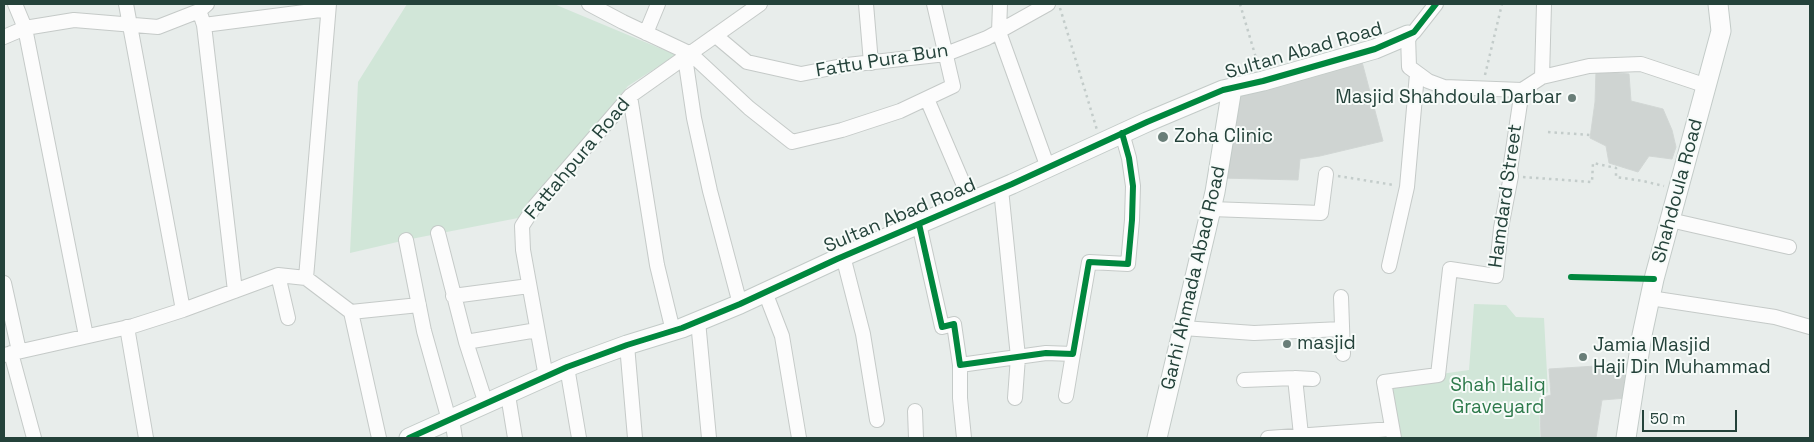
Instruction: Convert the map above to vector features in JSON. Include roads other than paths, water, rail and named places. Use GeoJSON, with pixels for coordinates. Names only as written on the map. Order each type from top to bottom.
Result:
{"type":"FeatureCollection","features":[{"type":"Feature","properties":{"kind":"street"},"geometry":{"type":"LineString","coordinates":[[15,4],[25,28],[86,336]]}},
{"type":"Feature","properties":{"kind":"street"},"geometry":{"type":"LineString","coordinates":[[126,4],[183,310]]}},
{"type":"Feature","properties":{"kind":"street"},"geometry":{"type":"LineString","coordinates":[[589,4],[688,56],[792,142],[850,128],[900,111],[953,86],[934,4]]}},
{"type":"Feature","properties":{"kind":"street"},"geometry":{"type":"LineString","coordinates":[[646,33],[658,4]]}},
{"type":"Feature","properties":{"kind":"street","name":"Fattahpura Road"},"geometry":{"type":"LineString","coordinates":[[546,377],[523,250],[522,226],[535,206],[630,96],[760,4]]}},
{"type":"Feature","properties":{"kind":"street"},"geometry":{"type":"LineString","coordinates":[[866,4],[871,62]]}},
{"type":"Feature","properties":{"kind":"street"},"geometry":{"type":"LineString","coordinates":[[1000,4],[999,32],[1048,168]]}},
{"type":"Feature","properties":{"kind":"street","name":"Fattu Pura Bun"},"geometry":{"type":"LineString","coordinates":[[716,36],[747,62],[801,74],[871,62],[946,54],[999,32],[1048,4]]}},
{"type":"Feature","properties":{"kind":"street"},"geometry":{"type":"LineString","coordinates":[[1408,34],[1414,32],[1436,4]]}},
{"type":"Feature","properties":{"kind":"street"},"geometry":{"type":"LineString","coordinates":[[1542,77],[1544,4]]}},
{"type":"Feature","properties":{"kind":"street","name":"Shahdoula Road"},"geometry":{"type":"LineString","coordinates":[[1626,438],[1642,335],[1650,298],[1677,190],[1721,31],[1718,4]]}},
{"type":"Feature","properties":{"kind":"street"},"geometry":{"type":"LineString","coordinates":[[204,25],[328,6],[306,278]]}},
{"type":"Feature","properties":{"kind":"street"},"geometry":{"type":"LineString","coordinates":[[4,37],[25,28],[74,20],[158,27],[203,7],[236,291]]}},
{"type":"Feature","properties":{"kind":"street","name":"Sultan Abad Road"},"geometry":{"type":"LineString","coordinates":[[409,438],[567,367],[627,345],[673,331],[740,304],[843,256],[1001,189],[1122,133],[1223,90],[1263,81],[1375,49],[1408,34],[1409,67],[1416,74]]}},
{"type":"Feature","properties":{"kind":"street"},"geometry":{"type":"LineString","coordinates":[[688,56],[694,118],[710,191],[740,304]]}},
{"type":"Feature","properties":{"kind":"street"},"geometry":{"type":"LineString","coordinates":[[1390,266],[1407,187],[1416,74],[1444,88],[1522,90],[1542,77],[1589,66],[1641,64],[1707,86]]}},
{"type":"Feature","properties":{"kind":"street","name":"Garhi Ahmada Abad Road"},"geometry":{"type":"LineString","coordinates":[[1157,438],[1211,209],[1232,88]]}},
{"type":"Feature","properties":{"kind":"street","name":"Hamdard Street"},"geometry":{"type":"LineString","coordinates":[[1393,434],[1384,382],[1438,375],[1450,269],[1496,276],[1501,228],[1511,176],[1510,170],[1522,90]]}},
{"type":"Feature","properties":{"kind":"street"},"geometry":{"type":"LineString","coordinates":[[630,96],[657,265],[673,331]]}},
{"type":"Feature","properties":{"kind":"street"},"geometry":{"type":"LineString","coordinates":[[927,98],[971,202]]}},
{"type":"Feature","properties":{"kind":"street"},"geometry":{"type":"LineString","coordinates":[[1066,396],[1089,262],[1128,264],[1133,186],[1129,158],[1122,133]]}},
{"type":"Feature","properties":{"kind":"street"},"geometry":{"type":"LineString","coordinates":[[1211,209],[1321,213],[1326,174]]}},
{"type":"Feature","properties":{"kind":"street"},"geometry":{"type":"LineString","coordinates":[[1001,189],[1018,357],[1015,398]]}},
{"type":"Feature","properties":{"kind":"street"},"geometry":{"type":"LineString","coordinates":[[1670,220],[1788,247]]}},
{"type":"Feature","properties":{"kind":"street"},"geometry":{"type":"LineString","coordinates":[[919,224],[942,327],[954,324],[960,365],[960,398],[964,438]]}},
{"type":"Feature","properties":{"kind":"street"},"geometry":{"type":"LineString","coordinates":[[438,233],[453,296],[486,404]]}},
{"type":"Feature","properties":{"kind":"street"},"geometry":{"type":"LineString","coordinates":[[406,240],[424,331],[455,438]]}},
{"type":"Feature","properties":{"kind":"street"},"geometry":{"type":"LineString","coordinates":[[843,256],[863,334],[877,420]]}},
{"type":"Feature","properties":{"kind":"street"},"geometry":{"type":"LineString","coordinates":[[278,275],[288,318]]}},
{"type":"Feature","properties":{"kind":"street"},"geometry":{"type":"LineString","coordinates":[[11,353],[127,327],[183,310],[278,275],[306,278],[351,312],[379,438]]}},
{"type":"Feature","properties":{"kind":"street"},"geometry":{"type":"LineString","coordinates":[[4,283],[11,353],[34,438]]}},
{"type":"Feature","properties":{"kind":"street"},"geometry":{"type":"LineString","coordinates":[[453,296],[529,286]]}},
{"type":"Feature","properties":{"kind":"street"},"geometry":{"type":"LineString","coordinates":[[765,292],[782,336],[798,438]]}},
{"type":"Feature","properties":{"kind":"street"},"geometry":{"type":"LineString","coordinates":[[1341,297],[1343,354]]}},
{"type":"Feature","properties":{"kind":"street"},"geometry":{"type":"LineString","coordinates":[[1650,298],[1775,317],[1810,320]]}},
{"type":"Feature","properties":{"kind":"street"},"geometry":{"type":"LineString","coordinates":[[351,312],[419,305]]}},
{"type":"Feature","properties":{"kind":"street"},"geometry":{"type":"LineString","coordinates":[[1775,317],[1810,328]]}},
{"type":"Feature","properties":{"kind":"street"},"geometry":{"type":"LineString","coordinates":[[698,321],[709,438]]}},
{"type":"Feature","properties":{"kind":"street"},"geometry":{"type":"LineString","coordinates":[[127,327],[146,438]]}},
{"type":"Feature","properties":{"kind":"street"},"geometry":{"type":"LineString","coordinates":[[1183,328],[1254,333],[1342,329]]}},
{"type":"Feature","properties":{"kind":"street"},"geometry":{"type":"LineString","coordinates":[[466,342],[537,330]]}},
{"type":"Feature","properties":{"kind":"street"},"geometry":{"type":"LineString","coordinates":[[627,345],[635,438]]}},
{"type":"Feature","properties":{"kind":"street"},"geometry":{"type":"LineString","coordinates":[[960,365],[1046,353],[1073,354]]}},
{"type":"Feature","properties":{"kind":"street"},"geometry":{"type":"LineString","coordinates":[[567,367],[579,438]]}},
{"type":"Feature","properties":{"kind":"street"},"geometry":{"type":"LineString","coordinates":[[1295,378],[1300,435]]}},
{"type":"Feature","properties":{"kind":"street"},"geometry":{"type":"LineString","coordinates":[[1244,380],[1313,379]]}},
{"type":"Feature","properties":{"kind":"street"},"geometry":{"type":"LineString","coordinates":[[508,395],[515,438]]}},
{"type":"Feature","properties":{"kind":"street"},"geometry":{"type":"LineString","coordinates":[[915,411],[916,438]]}},
{"type":"Feature","properties":{"kind":"street"},"geometry":{"type":"LineString","coordinates":[[1268,438],[1300,435],[1393,434]]}},
{"type":"Feature","properties":{"kind":"place","name":"Masjid Shahdoula Darbar"},"geometry":{"type":"Point","coordinates":[1572,98]}},
{"type":"Feature","properties":{"kind":"place","name":"Zoha Clinic"},"geometry":{"type":"Point","coordinates":[1163,137]}},
{"type":"Feature","properties":{"kind":"place","name":"masjid"},"geometry":{"type":"Point","coordinates":[1287,344]}},
{"type":"Feature","properties":{"kind":"place","name":"Jamia Masjid Haji Din Muhammad"},"geometry":{"type":"Point","coordinates":[1583,357]}},
{"type":"Feature","properties":{"kind":"park label","name":"Shah Haliq Graveyard"},"geometry":{"type":"Point","coordinates":[1498,397]}}]}
